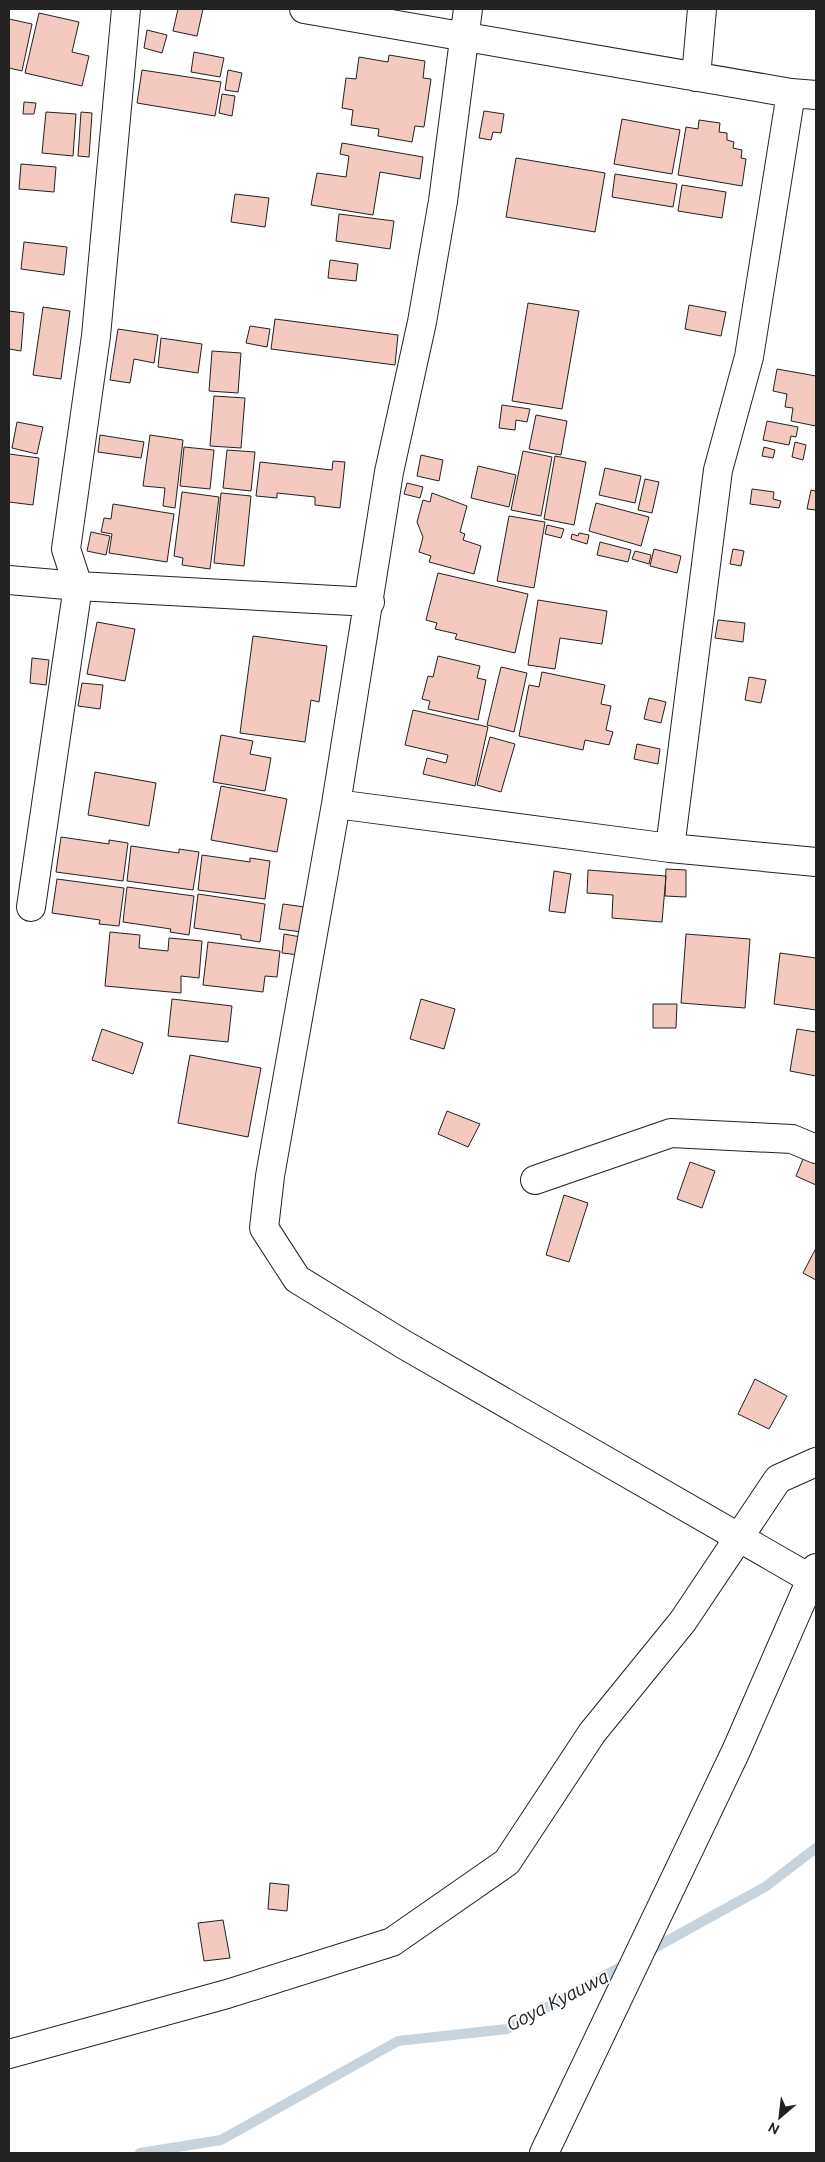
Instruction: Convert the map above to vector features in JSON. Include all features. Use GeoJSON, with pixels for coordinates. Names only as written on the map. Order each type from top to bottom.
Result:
{"type":"FeatureCollection","features":[{"type":"Feature","properties":{"kind":"main road"},"geometry":{"type":"LineString","coordinates":[[31,907],[78,586],[66,549],[96,336],[126,9]]}},
{"type":"Feature","properties":{"kind":"main road"},"geometry":{"type":"LineString","coordinates":[[304,9],[804,94],[749,357],[718,470],[670,848]]}},
{"type":"Feature","properties":{"kind":"main road"},"geometry":{"type":"LineString","coordinates":[[468,9],[441,210],[422,322],[389,472],[370,602],[336,804],[270,1176],[264,1228],[297,1279],[403,1344],[738,1538],[814,1574],[736,1750],[544,2153]]}},
{"type":"Feature","properties":{"kind":"main road"},"geometry":{"type":"LineString","coordinates":[[696,77],[702,9]]}},
{"type":"Feature","properties":{"kind":"main road"},"geometry":{"type":"LineString","coordinates":[[9,580],[78,586],[370,602]]}},
{"type":"Feature","properties":{"kind":"main road"},"geometry":{"type":"LineString","coordinates":[[336,804],[670,848],[816,862]]}},
{"type":"Feature","properties":{"kind":"main road"},"geometry":{"type":"LineString","coordinates":[[535,1180],[671,1133],[792,1139],[816,1149]]}},
{"type":"Feature","properties":{"kind":"main road"},"geometry":{"type":"LineString","coordinates":[[9,2054],[227,1994],[392,1942],[507,1862],[592,1733],[683,1621],[778,1479],[816,1462]]}},
{"type":"Feature","properties":{"kind":"building"},"geometry":{"type":"Polygon","coordinates":[[[178,9],[203,9],[197,36],[173,31],[178,9]]]}},
{"type":"Feature","properties":{"kind":"building"},"geometry":{"type":"Polygon","coordinates":[[[39,13],[79,22],[72,52],[89,56],[82,86],[25,73],[39,13]]]}},
{"type":"Feature","properties":{"kind":"building"},"geometry":{"type":"Polygon","coordinates":[[[9,19],[32,24],[22,71],[9,68],[9,19]]]}},
{"type":"Feature","properties":{"kind":"building"},"geometry":{"type":"Polygon","coordinates":[[[147,30],[167,35],[162,53],[144,48],[147,30]]]}},
{"type":"Feature","properties":{"kind":"building"},"geometry":{"type":"Polygon","coordinates":[[[194,52],[224,58],[220,77],[191,72],[194,52]]]}},
{"type":"Feature","properties":{"kind":"building"},"geometry":{"type":"Polygon","coordinates":[[[389,55],[425,61],[423,78],[431,79],[424,127],[415,126],[412,142],[378,136],[379,129],[351,125],[353,110],[342,108],[346,78],[356,79],[359,57],[388,62],[389,55]]]}},
{"type":"Feature","properties":{"kind":"building"},"geometry":{"type":"Polygon","coordinates":[[[142,70],[221,82],[215,116],[137,103],[142,70]]]}},
{"type":"Feature","properties":{"kind":"building"},"geometry":{"type":"Polygon","coordinates":[[[228,70],[242,73],[238,92],[225,90],[228,70]]]}},
{"type":"Feature","properties":{"kind":"building"},"geometry":{"type":"Polygon","coordinates":[[[222,94],[235,96],[232,116],[219,113],[222,94]]]}},
{"type":"Feature","properties":{"kind":"building"},"geometry":{"type":"Polygon","coordinates":[[[24,102],[36,103],[34,114],[23,114],[24,102]]]}},
{"type":"Feature","properties":{"kind":"building"},"geometry":{"type":"Polygon","coordinates":[[[484,111],[504,114],[501,133],[493,132],[491,140],[479,138],[484,111]]]}},
{"type":"Feature","properties":{"kind":"building"},"geometry":{"type":"Polygon","coordinates":[[[46,112],[76,114],[73,156],[42,153],[46,112]]]}},
{"type":"Feature","properties":{"kind":"building"},"geometry":{"type":"Polygon","coordinates":[[[81,112],[92,113],[89,157],[78,156],[81,112]]]}},
{"type":"Feature","properties":{"kind":"building"},"geometry":{"type":"Polygon","coordinates":[[[622,119],[680,130],[672,174],[614,164],[622,119]]]}},
{"type":"Feature","properties":{"kind":"building"},"geometry":{"type":"Polygon","coordinates":[[[699,120],[720,123],[719,132],[727,133],[727,140],[734,142],[733,148],[742,150],[741,158],[746,159],[742,186],[678,175],[686,127],[698,129],[699,120]]]}},
{"type":"Feature","properties":{"kind":"building"},"geometry":{"type":"Polygon","coordinates":[[[342,143],[423,157],[420,179],[380,172],[373,215],[311,205],[317,173],[346,177],[349,156],[340,154],[342,143]]]}},
{"type":"Feature","properties":{"kind":"building"},"geometry":{"type":"Polygon","coordinates":[[[516,158],[605,173],[595,232],[506,217],[516,158]]]}},
{"type":"Feature","properties":{"kind":"building"},"geometry":{"type":"Polygon","coordinates":[[[21,164],[56,167],[54,192],[19,189],[21,164]]]}},
{"type":"Feature","properties":{"kind":"building"},"geometry":{"type":"Polygon","coordinates":[[[615,174],[677,184],[673,207],[612,197],[615,174]]]}},
{"type":"Feature","properties":{"kind":"building"},"geometry":{"type":"Polygon","coordinates":[[[682,185],[726,192],[722,218],[678,211],[682,185]]]}},
{"type":"Feature","properties":{"kind":"building"},"geometry":{"type":"Polygon","coordinates":[[[235,194],[269,198],[265,227],[231,222],[235,194]]]}},
{"type":"Feature","properties":{"kind":"building"},"geometry":{"type":"Polygon","coordinates":[[[339,214],[394,221],[390,249],[336,241],[339,214]]]}},
{"type":"Feature","properties":{"kind":"building"},"geometry":{"type":"Polygon","coordinates":[[[24,242],[67,247],[64,275],[21,269],[24,242]]]}},
{"type":"Feature","properties":{"kind":"building"},"geometry":{"type":"Polygon","coordinates":[[[330,260],[358,264],[356,281],[328,278],[330,260]]]}},
{"type":"Feature","properties":{"kind":"building"},"geometry":{"type":"Polygon","coordinates":[[[528,303],[579,311],[562,409],[512,401],[528,303]]]}},
{"type":"Feature","properties":{"kind":"building"},"geometry":{"type":"Polygon","coordinates":[[[689,305],[726,312],[721,336],[685,329],[689,305]]]}},
{"type":"Feature","properties":{"kind":"building"},"geometry":{"type":"Polygon","coordinates":[[[43,307],[70,311],[61,379],[33,375],[43,307]]]}},
{"type":"Feature","properties":{"kind":"building"},"geometry":{"type":"Polygon","coordinates":[[[9,311],[24,313],[21,351],[9,349],[9,311]]]}},
{"type":"Feature","properties":{"kind":"building"},"geometry":{"type":"Polygon","coordinates":[[[275,319],[398,335],[395,365],[271,349],[275,319]]]}},
{"type":"Feature","properties":{"kind":"building"},"geometry":{"type":"Polygon","coordinates":[[[250,326],[270,329],[267,347],[246,343],[250,326]]]}},
{"type":"Feature","properties":{"kind":"building"},"geometry":{"type":"Polygon","coordinates":[[[118,329],[158,335],[154,363],[134,359],[130,383],[110,380],[118,329]]]}},
{"type":"Feature","properties":{"kind":"building"},"geometry":{"type":"Polygon","coordinates":[[[161,338],[202,344],[198,373],[158,367],[161,338]]]}},
{"type":"Feature","properties":{"kind":"building"},"geometry":{"type":"Polygon","coordinates":[[[212,351],[241,353],[238,393],[209,391],[212,351]]]}},
{"type":"Feature","properties":{"kind":"building"},"geometry":{"type":"Polygon","coordinates":[[[777,369],[816,376],[816,426],[791,421],[793,408],[785,407],[787,394],[773,391],[777,369]]]}},
{"type":"Feature","properties":{"kind":"building"},"geometry":{"type":"Polygon","coordinates":[[[214,396],[245,398],[241,448],[210,446],[214,396]]]}},
{"type":"Feature","properties":{"kind":"building"},"geometry":{"type":"Polygon","coordinates":[[[502,405],[530,409],[527,422],[516,420],[515,430],[499,428],[502,405]]]}},
{"type":"Feature","properties":{"kind":"building"},"geometry":{"type":"Polygon","coordinates":[[[536,415],[567,421],[561,455],[529,449],[536,415]]]}},
{"type":"Feature","properties":{"kind":"building"},"geometry":{"type":"Polygon","coordinates":[[[767,421],[798,427],[796,437],[791,436],[789,445],[763,440],[767,421]]]}},
{"type":"Feature","properties":{"kind":"building"},"geometry":{"type":"Polygon","coordinates":[[[17,422],[43,427],[37,454],[12,448],[17,422]]]}},
{"type":"Feature","properties":{"kind":"building"},"geometry":{"type":"Polygon","coordinates":[[[100,435],[144,442],[141,458],[98,452],[100,435]]]}},
{"type":"Feature","properties":{"kind":"building"},"geometry":{"type":"Polygon","coordinates":[[[150,435],[183,440],[175,508],[163,506],[165,488],[143,486],[150,435]]]}},
{"type":"Feature","properties":{"kind":"building"},"geometry":{"type":"Polygon","coordinates":[[[795,442],[806,445],[803,460],[792,457],[795,442]]]}},
{"type":"Feature","properties":{"kind":"building"},"geometry":{"type":"Polygon","coordinates":[[[184,447],[214,450],[210,489],[180,486],[184,447]]]}},
{"type":"Feature","properties":{"kind":"building"},"geometry":{"type":"Polygon","coordinates":[[[764,447],[775,450],[773,458],[762,456],[764,447]]]}},
{"type":"Feature","properties":{"kind":"building"},"geometry":{"type":"Polygon","coordinates":[[[227,450],[255,452],[251,491],[223,488],[227,450]]]}},
{"type":"Feature","properties":{"kind":"building"},"geometry":{"type":"Polygon","coordinates":[[[523,451],[552,457],[541,516],[511,510],[523,451]]]}},
{"type":"Feature","properties":{"kind":"building"},"geometry":{"type":"Polygon","coordinates":[[[9,454],[39,458],[33,505],[9,502],[9,454]]]}},
{"type":"Feature","properties":{"kind":"building"},"geometry":{"type":"Polygon","coordinates":[[[421,455],[443,460],[439,481],[417,476],[421,455]]]}},
{"type":"Feature","properties":{"kind":"building"},"geometry":{"type":"Polygon","coordinates":[[[555,456],[586,462],[574,525],[544,519],[555,456]]]}},
{"type":"Feature","properties":{"kind":"building"},"geometry":{"type":"Polygon","coordinates":[[[333,461],[345,462],[340,508],[315,505],[315,497],[277,493],[277,498],[256,496],[260,462],[332,470],[333,461]]]}},
{"type":"Feature","properties":{"kind":"building"},"geometry":{"type":"Polygon","coordinates":[[[478,466],[516,475],[509,507],[471,498],[478,466]]]}},
{"type":"Feature","properties":{"kind":"building"},"geometry":{"type":"Polygon","coordinates":[[[605,468],[641,476],[635,503],[599,495],[605,468]]]}},
{"type":"Feature","properties":{"kind":"building"},"geometry":{"type":"Polygon","coordinates":[[[645,479],[659,482],[652,513],[638,510],[645,479]]]}},
{"type":"Feature","properties":{"kind":"building"},"geometry":{"type":"Polygon","coordinates":[[[407,483],[423,487],[420,498],[404,494],[407,483]]]}},
{"type":"Feature","properties":{"kind":"building"},"geometry":{"type":"Polygon","coordinates":[[[752,489],[774,492],[773,499],[781,501],[779,508],[750,504],[752,489]]]}},
{"type":"Feature","properties":{"kind":"building"},"geometry":{"type":"Polygon","coordinates":[[[811,490],[816,491],[816,510],[807,509],[811,490]]]}},
{"type":"Feature","properties":{"kind":"building"},"geometry":{"type":"Polygon","coordinates":[[[182,492],[219,497],[210,569],[182,565],[183,558],[174,556],[182,492]]]}},
{"type":"Feature","properties":{"kind":"building"},"geometry":{"type":"Polygon","coordinates":[[[221,493],[251,496],[244,566],[214,563],[221,493]]]}},
{"type":"Feature","properties":{"kind":"building"},"geometry":{"type":"Polygon","coordinates":[[[432,493],[467,506],[460,532],[465,534],[463,540],[481,546],[474,574],[429,562],[431,556],[419,552],[423,537],[417,522],[423,500],[430,502],[432,493]]]}},
{"type":"Feature","properties":{"kind":"building"},"geometry":{"type":"Polygon","coordinates":[[[596,503],[649,517],[641,546],[589,531],[596,503]]]}},
{"type":"Feature","properties":{"kind":"building"},"geometry":{"type":"Polygon","coordinates":[[[113,504],[174,514],[167,562],[109,553],[112,534],[101,532],[104,518],[111,519],[113,504]]]}},
{"type":"Feature","properties":{"kind":"building"},"geometry":{"type":"Polygon","coordinates":[[[509,516],[545,522],[534,588],[497,581],[509,516]]]}},
{"type":"Feature","properties":{"kind":"building"},"geometry":{"type":"Polygon","coordinates":[[[547,525],[564,529],[561,538],[545,534],[547,525]]]}},
{"type":"Feature","properties":{"kind":"building"},"geometry":{"type":"Polygon","coordinates":[[[91,532],[110,536],[106,555],[87,551],[91,532]]]}},
{"type":"Feature","properties":{"kind":"building"},"geometry":{"type":"Polygon","coordinates":[[[579,533],[589,535],[587,544],[571,539],[572,534],[578,536],[579,533]]]}},
{"type":"Feature","properties":{"kind":"building"},"geometry":{"type":"Polygon","coordinates":[[[600,542],[631,550],[628,562],[597,555],[600,542]]]}},
{"type":"Feature","properties":{"kind":"building"},"geometry":{"type":"Polygon","coordinates":[[[654,549],[681,556],[677,573],[650,566],[654,549]]]}},
{"type":"Feature","properties":{"kind":"building"},"geometry":{"type":"Polygon","coordinates":[[[733,549],[744,551],[741,566],[730,564],[733,549]]]}},
{"type":"Feature","properties":{"kind":"building"},"geometry":{"type":"Polygon","coordinates":[[[635,551],[651,555],[649,564],[632,559],[635,551]]]}},
{"type":"Feature","properties":{"kind":"building"},"geometry":{"type":"Polygon","coordinates":[[[438,573],[528,594],[515,653],[455,639],[457,634],[435,629],[437,623],[426,620],[438,573]]]}},
{"type":"Feature","properties":{"kind":"building"},"geometry":{"type":"Polygon","coordinates":[[[538,600],[607,611],[602,644],[560,638],[555,669],[528,665],[538,600]]]}},
{"type":"Feature","properties":{"kind":"building"},"geometry":{"type":"Polygon","coordinates":[[[718,620],[745,623],[743,642],[715,638],[718,620]]]}},
{"type":"Feature","properties":{"kind":"building"},"geometry":{"type":"Polygon","coordinates":[[[97,622],[135,629],[125,681],[87,674],[97,622]]]}},
{"type":"Feature","properties":{"kind":"building"},"geometry":{"type":"Polygon","coordinates":[[[253,636],[327,646],[319,702],[311,700],[305,742],[240,733],[253,636]]]}},
{"type":"Feature","properties":{"kind":"building"},"geometry":{"type":"Polygon","coordinates":[[[438,656],[480,666],[477,678],[486,680],[478,720],[428,709],[430,701],[422,699],[428,676],[433,677],[438,656]]]}},
{"type":"Feature","properties":{"kind":"building"},"geometry":{"type":"Polygon","coordinates":[[[32,658],[49,660],[46,685],[30,683],[32,658]]]}},
{"type":"Feature","properties":{"kind":"building"},"geometry":{"type":"Polygon","coordinates":[[[501,667],[527,673],[514,732],[487,725],[501,667]]]}},
{"type":"Feature","properties":{"kind":"building"},"geometry":{"type":"Polygon","coordinates":[[[542,672],[605,685],[601,704],[611,706],[606,730],[613,732],[609,745],[585,740],[583,750],[519,736],[529,685],[539,687],[542,672]]]}},
{"type":"Feature","properties":{"kind":"building"},"geometry":{"type":"Polygon","coordinates":[[[749,677],[766,680],[761,703],[745,700],[749,677]]]}},
{"type":"Feature","properties":{"kind":"building"},"geometry":{"type":"Polygon","coordinates":[[[82,683],[103,685],[100,709],[78,706],[82,683]]]}},
{"type":"Feature","properties":{"kind":"building"},"geometry":{"type":"Polygon","coordinates":[[[649,698],[666,702],[661,723],[644,719],[649,698]]]}},
{"type":"Feature","properties":{"kind":"building"},"geometry":{"type":"Polygon","coordinates":[[[413,710],[488,727],[475,786],[423,774],[427,758],[446,763],[448,755],[405,745],[413,710]]]}},
{"type":"Feature","properties":{"kind":"building"},"geometry":{"type":"Polygon","coordinates":[[[221,735],[253,741],[250,754],[271,758],[265,791],[213,782],[221,735]]]}},
{"type":"Feature","properties":{"kind":"building"},"geometry":{"type":"Polygon","coordinates":[[[490,737],[515,744],[501,792],[477,785],[490,737]]]}},
{"type":"Feature","properties":{"kind":"building"},"geometry":{"type":"Polygon","coordinates":[[[637,744],[660,749],[658,764],[634,759],[637,744]]]}},
{"type":"Feature","properties":{"kind":"building"},"geometry":{"type":"Polygon","coordinates":[[[95,772],[156,783],[149,826],[88,815],[95,772]]]}},
{"type":"Feature","properties":{"kind":"building"},"geometry":{"type":"Polygon","coordinates":[[[221,786],[287,799],[277,852],[211,840],[221,786]]]}},
{"type":"Feature","properties":{"kind":"building"},"geometry":{"type":"Polygon","coordinates":[[[61,837],[109,844],[109,840],[128,843],[123,881],[56,872],[61,837]]]}},
{"type":"Feature","properties":{"kind":"building"},"geometry":{"type":"Polygon","coordinates":[[[131,846],[179,853],[179,849],[199,852],[193,890],[127,881],[131,846]]]}},
{"type":"Feature","properties":{"kind":"building"},"geometry":{"type":"Polygon","coordinates":[[[202,855],[250,862],[250,858],[270,861],[265,899],[198,890],[202,855]]]}},
{"type":"Feature","properties":{"kind":"building"},"geometry":{"type":"Polygon","coordinates":[[[666,869],[686,870],[686,897],[665,896],[666,869]]]}},
{"type":"Feature","properties":{"kind":"building"},"geometry":{"type":"Polygon","coordinates":[[[588,870],[666,876],[662,922],[612,918],[613,895],[587,893],[588,870]]]}},
{"type":"Feature","properties":{"kind":"building"},"geometry":{"type":"Polygon","coordinates":[[[554,871],[571,874],[565,913],[549,911],[554,871]]]}},
{"type":"Feature","properties":{"kind":"building"},"geometry":{"type":"Polygon","coordinates":[[[57,879],[124,888],[119,926],[99,924],[100,920],[52,913],[57,879]]]}},
{"type":"Feature","properties":{"kind":"building"},"geometry":{"type":"Polygon","coordinates":[[[127,887],[194,896],[189,935],[170,932],[171,929],[123,922],[127,887]]]}},
{"type":"Feature","properties":{"kind":"building"},"geometry":{"type":"Polygon","coordinates":[[[198,894],[265,904],[260,942],[241,939],[241,935],[194,928],[198,894]]]}},
{"type":"Feature","properties":{"kind":"building"},"geometry":{"type":"Polygon","coordinates":[[[283,904],[305,907],[302,932],[279,929],[283,904]]]}},
{"type":"Feature","properties":{"kind":"building"},"geometry":{"type":"Polygon","coordinates":[[[110,932],[140,935],[139,948],[168,951],[169,938],[202,941],[199,978],[181,976],[181,993],[105,986],[110,932]]]}},
{"type":"Feature","properties":{"kind":"building"},"geometry":{"type":"Polygon","coordinates":[[[284,934],[301,937],[299,955],[282,953],[284,934]]]}},
{"type":"Feature","properties":{"kind":"building"},"geometry":{"type":"Polygon","coordinates":[[[686,934],[750,939],[745,1008],[681,1003],[686,934]]]}},
{"type":"Feature","properties":{"kind":"building"},"geometry":{"type":"Polygon","coordinates":[[[208,942],[280,951],[277,977],[265,976],[263,992],[203,985],[208,942]]]}},
{"type":"Feature","properties":{"kind":"building"},"geometry":{"type":"Polygon","coordinates":[[[780,953],[816,958],[816,1010],[774,1004],[780,953]]]}},
{"type":"Feature","properties":{"kind":"building"},"geometry":{"type":"Polygon","coordinates":[[[172,999],[232,1006],[228,1042],[168,1036],[172,999]]]}},
{"type":"Feature","properties":{"kind":"building"},"geometry":{"type":"Polygon","coordinates":[[[421,999],[455,1009],[444,1049],[410,1039],[421,999]]]}},
{"type":"Feature","properties":{"kind":"building"},"geometry":{"type":"Polygon","coordinates":[[[653,1004],[677,1004],[676,1028],[653,1028],[653,1004]]]}},
{"type":"Feature","properties":{"kind":"building"},"geometry":{"type":"Polygon","coordinates":[[[102,1029],[143,1043],[133,1074],[92,1060],[102,1029]]]}},
{"type":"Feature","properties":{"kind":"building"},"geometry":{"type":"Polygon","coordinates":[[[797,1029],[816,1032],[816,1076],[790,1071],[797,1029]]]}},
{"type":"Feature","properties":{"kind":"building"},"geometry":{"type":"Polygon","coordinates":[[[190,1055],[261,1068],[248,1137],[178,1123],[190,1055]]]}},
{"type":"Feature","properties":{"kind":"building"},"geometry":{"type":"Polygon","coordinates":[[[447,1111],[480,1124],[468,1147],[438,1134],[447,1111]]]}},
{"type":"Feature","properties":{"kind":"building"},"geometry":{"type":"Polygon","coordinates":[[[805,1154],[816,1159],[816,1185],[796,1176],[805,1154]]]}},
{"type":"Feature","properties":{"kind":"building"},"geometry":{"type":"Polygon","coordinates":[[[690,1162],[715,1171],[702,1208],[677,1199],[690,1162]]]}},
{"type":"Feature","properties":{"kind":"building"},"geometry":{"type":"Polygon","coordinates":[[[564,1195],[588,1203],[569,1262],[546,1255],[564,1195]]]}},
{"type":"Feature","properties":{"kind":"building"},"geometry":{"type":"Polygon","coordinates":[[[816,1248],[816,1280],[803,1273],[816,1248]]]}},
{"type":"Feature","properties":{"kind":"building"},"geometry":{"type":"Polygon","coordinates":[[[755,1379],[787,1396],[769,1429],[738,1414],[755,1379]]]}},
{"type":"Feature","properties":{"kind":"building"},"geometry":{"type":"Polygon","coordinates":[[[270,1883],[289,1885],[287,1911],[268,1909],[270,1883]]]}},
{"type":"Feature","properties":{"kind":"building"},"geometry":{"type":"Polygon","coordinates":[[[223,1920],[230,1958],[204,1961],[198,1923],[223,1920]]]}},
{"type":"Feature","properties":{"kind":"waterway","name":"Goya Kyauwa"},"geometry":{"type":"LineString","coordinates":[[647,1952],[765,1887],[816,1848]]}},
{"type":"Feature","properties":{"kind":"waterway","name":"Goya Kyauwa"},"geometry":{"type":"LineString","coordinates":[[140,2153],[221,2140],[398,2041],[507,2029],[628,1963]]}}]}
